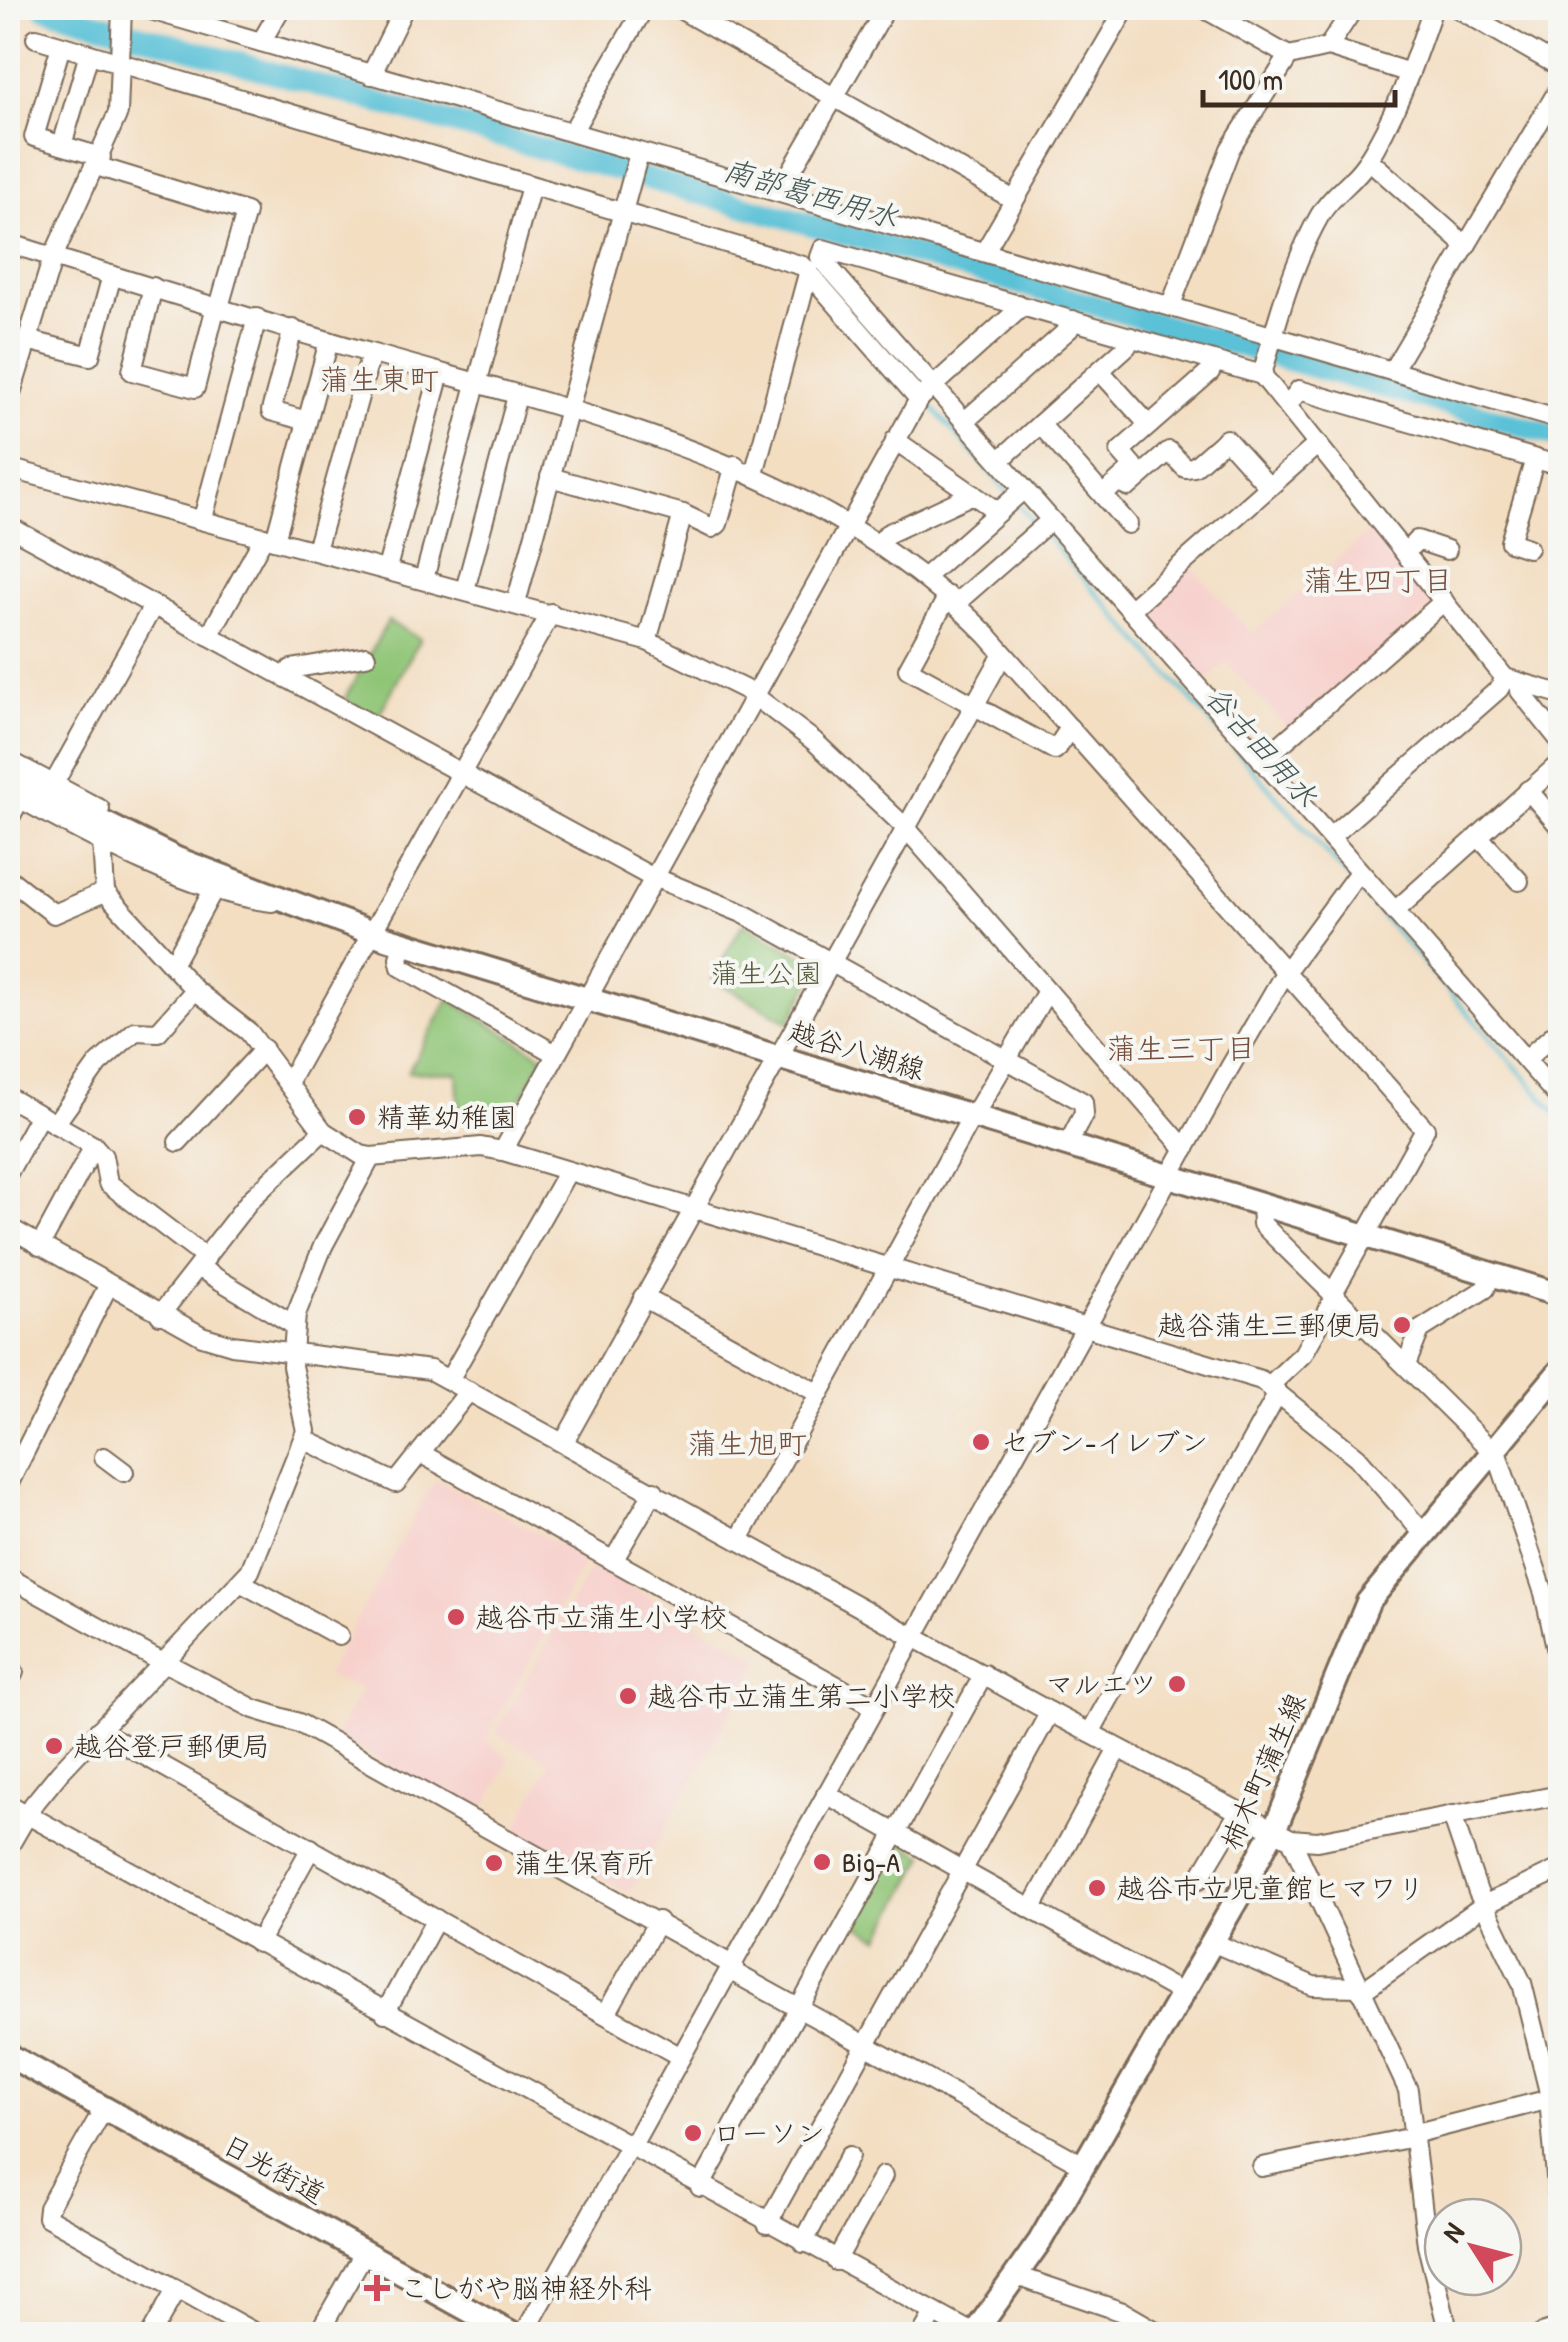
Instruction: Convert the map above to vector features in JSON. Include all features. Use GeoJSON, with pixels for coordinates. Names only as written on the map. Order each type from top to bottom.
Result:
{"type":"FeatureCollection","features":[{"type":"Feature","properties":{"kind":"main road","name":"越谷八潮線"},"geometry":{"type":"LineString","coordinates":[[8,776],[218,882],[373,934],[1560,1296]]}},
{"type":"Feature","properties":{"kind":"main road","name":"柿木町蒲生線"},"geometry":{"type":"LineString","coordinates":[[976,2331],[1017,2276],[1212,1942],[1282,1835],[1368,1602],[1560,1371]]}},
{"type":"Feature","properties":{"kind":"main road","name":"日光街道"},"geometry":{"type":"LineString","coordinates":[[8,2055],[364,2253],[482,2327],[512,2334]]}},
{"type":"Feature","properties":{"kind":"street"},"geometry":{"type":"LineString","coordinates":[[8,403],[53,257],[118,113],[122,8]]}},
{"type":"Feature","properties":{"kind":"street"},"geometry":{"type":"LineString","coordinates":[[144,8],[572,132],[638,157],[779,192],[1560,420]]}},
{"type":"Feature","properties":{"kind":"street"},"geometry":{"type":"LineString","coordinates":[[262,42],[281,8]]}},
{"type":"Feature","properties":{"kind":"street"},"geometry":{"type":"LineString","coordinates":[[371,74],[404,8]]}},
{"type":"Feature","properties":{"kind":"street"},"geometry":{"type":"LineString","coordinates":[[572,132],[644,8]]}},
{"type":"Feature","properties":{"kind":"street"},"geometry":{"type":"LineString","coordinates":[[678,8],[1014,200]]}},
{"type":"Feature","properties":{"kind":"street"},"geometry":{"type":"LineString","coordinates":[[779,192],[886,8]]}},
{"type":"Feature","properties":{"kind":"street"},"geometry":{"type":"LineString","coordinates":[[985,251],[1126,8]]}},
{"type":"Feature","properties":{"kind":"street"},"geometry":{"type":"LineString","coordinates":[[1203,8],[1290,56],[1328,47],[1410,74]]}},
{"type":"Feature","properties":{"kind":"street"},"geometry":{"type":"LineString","coordinates":[[1328,47],[1354,8]]}},
{"type":"Feature","properties":{"kind":"street"},"geometry":{"type":"LineString","coordinates":[[1262,373],[1300,254],[1320,213],[1368,160],[1394,117],[1433,8]]}},
{"type":"Feature","properties":{"kind":"street"},"geometry":{"type":"LineString","coordinates":[[1458,8],[1560,67]]}},
{"type":"Feature","properties":{"kind":"street"},"geometry":{"type":"LineString","coordinates":[[36,38],[809,270],[919,399]]}},
{"type":"Feature","properties":{"kind":"street"},"geometry":{"type":"LineString","coordinates":[[61,46],[34,137],[246,212],[196,388],[132,372],[153,288]]}},
{"type":"Feature","properties":{"kind":"street"},"geometry":{"type":"LineString","coordinates":[[62,145],[89,54]]}},
{"type":"Feature","properties":{"kind":"street"},"geometry":{"type":"LineString","coordinates":[[1171,305],[1230,149],[1290,56]]}},
{"type":"Feature","properties":{"kind":"street"},"geometry":{"type":"LineString","coordinates":[[1392,371],[1560,87]]}},
{"type":"Feature","properties":{"kind":"street"},"geometry":{"type":"LineString","coordinates":[[516,603],[638,157]]}},
{"type":"Feature","properties":{"kind":"street"},"geometry":{"type":"LineString","coordinates":[[1368,160],[1466,246]]}},
{"type":"Feature","properties":{"kind":"street"},"geometry":{"type":"LineString","coordinates":[[424,578],[531,186]]}},
{"type":"Feature","properties":{"kind":"street"},"geometry":{"type":"LineString","coordinates":[[8,243],[735,465],[849,522],[925,577],[1004,654],[1425,1129],[1303,1354],[1273,1390],[1090,1734]]}},
{"type":"Feature","properties":{"kind":"street"},"geometry":{"type":"LineString","coordinates":[[1560,742],[1262,373],[823,249],[820,257],[1560,1099]]}},
{"type":"Feature","properties":{"kind":"street"},"geometry":{"type":"LineString","coordinates":[[754,474],[809,270]]}},
{"type":"Feature","properties":{"kind":"street"},"geometry":{"type":"LineString","coordinates":[[8,338],[90,356],[112,275]]}},
{"type":"Feature","properties":{"kind":"street"},"geometry":{"type":"LineString","coordinates":[[503,1151],[919,399],[1016,312],[1018,304]]}},
{"type":"Feature","properties":{"kind":"street"},"geometry":{"type":"LineString","coordinates":[[203,518],[257,318]]}},
{"type":"Feature","properties":{"kind":"street"},"geometry":{"type":"LineString","coordinates":[[965,421],[1070,330],[1073,320]]}},
{"type":"Feature","properties":{"kind":"street"},"geometry":{"type":"LineString","coordinates":[[292,329],[271,411],[308,422]]}},
{"type":"Feature","properties":{"kind":"street"},"geometry":{"type":"LineString","coordinates":[[1000,460],[1131,337]]}},
{"type":"Feature","properties":{"kind":"street"},"geometry":{"type":"LineString","coordinates":[[209,636],[270,538],[308,422],[329,341]]}},
{"type":"Feature","properties":{"kind":"street"},"geometry":{"type":"LineString","coordinates":[[316,550],[372,354]]}},
{"type":"Feature","properties":{"kind":"street"},"geometry":{"type":"LineString","coordinates":[[1103,495],[1134,467],[1120,450],[1216,362]]}},
{"type":"Feature","properties":{"kind":"street"},"geometry":{"type":"LineString","coordinates":[[1100,370],[1150,426]]}},
{"type":"Feature","properties":{"kind":"street"},"geometry":{"type":"LineString","coordinates":[[387,568],[440,373]]}},
{"type":"Feature","properties":{"kind":"street"},"geometry":{"type":"LineString","coordinates":[[1288,405],[1300,390],[1560,466]]}},
{"type":"Feature","properties":{"kind":"street"},"geometry":{"type":"LineString","coordinates":[[465,590],[517,396]]}},
{"type":"Feature","properties":{"kind":"street"},"geometry":{"type":"LineString","coordinates":[[1040,424],[1128,524]]}},
{"type":"Feature","properties":{"kind":"street"},"geometry":{"type":"LineString","coordinates":[[896,440],[998,512]]}},
{"type":"Feature","properties":{"kind":"street"},"geometry":{"type":"LineString","coordinates":[[1120,480],[1128,487],[1169,451],[1186,468],[1194,467],[1226,440],[1269,487]]}},
{"type":"Feature","properties":{"kind":"street"},"geometry":{"type":"LineString","coordinates":[[1130,610],[1318,444]]}},
{"type":"Feature","properties":{"kind":"street"},"geometry":{"type":"LineString","coordinates":[[1528,548],[1510,542],[1535,458]]}},
{"type":"Feature","properties":{"kind":"street"},"geometry":{"type":"LineString","coordinates":[[550,477],[683,514],[712,528],[718,524],[735,465]]}},
{"type":"Feature","properties":{"kind":"street"},"geometry":{"type":"LineString","coordinates":[[8,468],[646,641],[754,695],[814,740],[906,828],[1185,1148]]}},
{"type":"Feature","properties":{"kind":"street"},"geometry":{"type":"LineString","coordinates":[[925,577],[1024,489]]}},
{"type":"Feature","properties":{"kind":"street"},"geometry":{"type":"LineString","coordinates":[[880,544],[888,534],[973,494]]}},
{"type":"Feature","properties":{"kind":"street"},"geometry":{"type":"LineString","coordinates":[[646,641],[683,514]]}},
{"type":"Feature","properties":{"kind":"street"},"geometry":{"type":"LineString","coordinates":[[1051,520],[952,600],[908,670],[1055,750],[1070,728]]}},
{"type":"Feature","properties":{"kind":"street"},"geometry":{"type":"LineString","coordinates":[[8,526],[653,878],[742,913],[1083,1102],[1084,1113],[1066,1146]]}},
{"type":"Feature","properties":{"kind":"street"},"geometry":{"type":"LineString","coordinates":[[1405,553],[1417,540],[1447,550]]}},
{"type":"Feature","properties":{"kind":"street"},"geometry":{"type":"LineString","coordinates":[[1262,761],[1444,601]]}},
{"type":"Feature","properties":{"kind":"street"},"geometry":{"type":"LineString","coordinates":[[53,786],[153,606]]}},
{"type":"Feature","properties":{"kind":"street"},"geometry":{"type":"LineString","coordinates":[[289,1081],[551,613]]}},
{"type":"Feature","properties":{"kind":"street"},"geometry":{"type":"LineString","coordinates":[[564,1442],[1004,654]]}},
{"type":"Feature","properties":{"kind":"street"},"geometry":{"type":"LineString","coordinates":[[286,678],[291,669],[366,656]]}},
{"type":"Feature","properties":{"kind":"street"},"geometry":{"type":"LineString","coordinates":[[1330,838],[1500,689],[1513,681],[1560,694]]}},
{"type":"Feature","properties":{"kind":"street"},"geometry":{"type":"LineString","coordinates":[[8,760],[159,838],[177,859]]}},
{"type":"Feature","properties":{"kind":"street"},"geometry":{"type":"LineString","coordinates":[[1396,912],[1560,764]]}},
{"type":"Feature","properties":{"kind":"street"},"geometry":{"type":"LineString","coordinates":[[1528,790],[1559,826]]}},
{"type":"Feature","properties":{"kind":"street"},"geometry":{"type":"LineString","coordinates":[[8,821],[14,796],[102,840],[218,882],[172,965]]}},
{"type":"Feature","properties":{"kind":"street"},"geometry":{"type":"LineString","coordinates":[[1478,836],[1519,881]]}},
{"type":"Feature","properties":{"kind":"street"},"geometry":{"type":"LineString","coordinates":[[102,840],[105,892],[196,990],[264,1049],[323,1132],[360,1156],[481,1146],[503,1151],[1086,1326],[1273,1390],[1357,1457],[1422,1534]]}},
{"type":"Feature","properties":{"kind":"street"},"geometry":{"type":"LineString","coordinates":[[524,2334],[1286,971],[1360,872]]}},
{"type":"Feature","properties":{"kind":"street"},"geometry":{"type":"LineString","coordinates":[[8,878],[54,914],[105,892]]}},
{"type":"Feature","properties":{"kind":"street"},"geometry":{"type":"LineString","coordinates":[[404,944],[399,958],[402,967],[554,1054]]}},
{"type":"Feature","properties":{"kind":"street"},"geometry":{"type":"LineString","coordinates":[[8,1173],[47,1119],[98,1064],[134,1031],[158,1032],[196,990]]}},
{"type":"Feature","properties":{"kind":"street"},"geometry":{"type":"LineString","coordinates":[[740,1538],[972,1117],[1047,991]]}},
{"type":"Feature","properties":{"kind":"street"},"geometry":{"type":"LineString","coordinates":[[1526,1059],[1560,1029]]}},
{"type":"Feature","properties":{"kind":"street"},"geometry":{"type":"LineString","coordinates":[[178,1142],[264,1049]]}},
{"type":"Feature","properties":{"kind":"street"},"geometry":{"type":"LineString","coordinates":[[8,1097],[94,1146],[103,1156],[108,1183],[202,1262],[294,1325]]}},
{"type":"Feature","properties":{"kind":"street"},"geometry":{"type":"LineString","coordinates":[[160,1315],[250,1200],[323,1132]]}},
{"type":"Feature","properties":{"kind":"street"},"geometry":{"type":"LineString","coordinates":[[40,1246],[94,1146]]}},
{"type":"Feature","properties":{"kind":"street"},"geometry":{"type":"LineString","coordinates":[[8,1848],[27,1815],[99,1730],[242,1583],[306,1431],[290,1354],[294,1325],[323,1246],[371,1157]]}},
{"type":"Feature","properties":{"kind":"street"},"geometry":{"type":"LineString","coordinates":[[450,1380],[568,1171]]}},
{"type":"Feature","properties":{"kind":"street"},"geometry":{"type":"LineString","coordinates":[[1262,1205],[1262,1224],[1493,1449],[1552,1591],[1560,1666]]}},
{"type":"Feature","properties":{"kind":"street"},"geometry":{"type":"LineString","coordinates":[[8,1226],[160,1315],[232,1346],[430,1370],[1090,1734],[1282,1835],[1317,1841],[1560,1795]]}},
{"type":"Feature","properties":{"kind":"street"},"geometry":{"type":"LineString","coordinates":[[1406,1365],[1420,1330],[1485,1289],[1492,1274]]}},
{"type":"Feature","properties":{"kind":"street"},"geometry":{"type":"LineString","coordinates":[[10,1473],[108,1286]]}},
{"type":"Feature","properties":{"kind":"street"},"geometry":{"type":"LineString","coordinates":[[644,1297],[818,1394]]}},
{"type":"Feature","properties":{"kind":"street"},"geometry":{"type":"LineString","coordinates":[[303,1439],[396,1483],[469,1391]]}},
{"type":"Feature","properties":{"kind":"street"},"geometry":{"type":"LineString","coordinates":[[420,1453],[875,1707]]}},
{"type":"Feature","properties":{"kind":"street"},"geometry":{"type":"LineString","coordinates":[[104,1458],[124,1472]]}},
{"type":"Feature","properties":{"kind":"street"},"geometry":{"type":"LineString","coordinates":[[613,1561],[654,1491]]}},
{"type":"Feature","properties":{"kind":"street"},"geometry":{"type":"LineString","coordinates":[[8,1576],[254,1708],[299,1723],[658,1921],[799,2010],[1083,2165]]}},
{"type":"Feature","properties":{"kind":"street"},"geometry":{"type":"LineString","coordinates":[[242,1583],[339,1636]]}},
{"type":"Feature","properties":{"kind":"street"},"geometry":{"type":"LineString","coordinates":[[8,1669],[14,1672],[8,1684]]}},
{"type":"Feature","properties":{"kind":"street"},"geometry":{"type":"LineString","coordinates":[[700,2187],[984,1674]]}},
{"type":"Feature","properties":{"kind":"street"},"geometry":{"type":"LineString","coordinates":[[766,2224],[1050,1712]]}},
{"type":"Feature","properties":{"kind":"street"},"geometry":{"type":"LineString","coordinates":[[99,1730],[681,2056]]}},
{"type":"Feature","properties":{"kind":"street"},"geometry":{"type":"LineString","coordinates":[[1032,1908],[1118,1749]]}},
{"type":"Feature","properties":{"kind":"street"},"geometry":{"type":"LineString","coordinates":[[826,1794],[1182,1994]]}},
{"type":"Feature","properties":{"kind":"street"},"geometry":{"type":"LineString","coordinates":[[8,1804],[766,2224],[934,2314],[976,2331]]}},
{"type":"Feature","properties":{"kind":"street"},"geometry":{"type":"LineString","coordinates":[[1199,1879],[1238,1814]]}},
{"type":"Feature","properties":{"kind":"street"},"geometry":{"type":"LineString","coordinates":[[1452,1815],[1484,1904],[1522,1983],[1550,2100],[1560,2221]]}},
{"type":"Feature","properties":{"kind":"street"},"geometry":{"type":"LineString","coordinates":[[1282,1835],[1408,2090],[1430,2261],[1448,2332],[1424,2334]]}},
{"type":"Feature","properties":{"kind":"street"},"geometry":{"type":"LineString","coordinates":[[258,1942],[311,1848]]}},
{"type":"Feature","properties":{"kind":"street"},"geometry":{"type":"LineString","coordinates":[[1212,1942],[1312,1986],[1360,1990],[1484,1904],[1560,1869]]}},
{"type":"Feature","properties":{"kind":"street"},"geometry":{"type":"LineString","coordinates":[[384,2014],[436,1919]]}},
{"type":"Feature","properties":{"kind":"street"},"geometry":{"type":"LineString","coordinates":[[606,2014],[658,1921]]}},
{"type":"Feature","properties":{"kind":"street"},"geometry":{"type":"LineString","coordinates":[[1262,2167],[1414,2135],[1550,2100]]}},
{"type":"Feature","properties":{"kind":"street"},"geometry":{"type":"LineString","coordinates":[[104,2108],[48,2208],[47,2217],[257,2334]]}},
{"type":"Feature","properties":{"kind":"street"},"geometry":{"type":"LineString","coordinates":[[803,2243],[848,2156]]}},
{"type":"Feature","properties":{"kind":"street"},"geometry":{"type":"LineString","coordinates":[[836,2261],[883,2176]]}},
{"type":"Feature","properties":{"kind":"street"},"geometry":{"type":"LineString","coordinates":[[318,2334],[364,2253]]}},
{"type":"Feature","properties":{"kind":"street"},"geometry":{"type":"LineString","coordinates":[[1017,2276],[1123,2312],[1161,2334]]}},
{"type":"Feature","properties":{"kind":"street"},"geometry":{"type":"LineString","coordinates":[[151,2334],[176,2290]]}},
{"type":"Feature","properties":{"kind":"street"},"geometry":{"type":"LineString","coordinates":[[922,2334],[934,2314]]}},
{"type":"Feature","properties":{"kind":"street"},"geometry":{"type":"LineString","coordinates":[[1542,2334],[1560,2328]]}},
{"type":"Feature","properties":{"kind":"shaded area"},"geometry":{"type":"Polygon","coordinates":[[[1375,527],[1433,599],[1431,608],[1289,730],[1227,663],[1203,683],[1140,611],[1191,566],[1252,634],[1375,527]]]}},
{"type":"Feature","properties":{"kind":"shaded area","name":"越谷市立蒲生小学校"},"geometry":{"type":"Polygon","coordinates":[[[435,1479],[586,1559],[485,1740],[510,1759],[481,1815],[335,1737],[362,1690],[326,1675],[435,1479]]]}},
{"type":"Feature","properties":{"kind":"shaded area","name":"越谷市立蒲生第二小学校"},"geometry":{"type":"Polygon","coordinates":[[[592,1566],[761,1659],[629,1893],[515,1831],[550,1762],[495,1733],[592,1566]]]}},
{"type":"Feature","properties":{"kind":"green space"},"geometry":{"type":"Polygon","coordinates":[[[388,621],[420,639],[377,718],[344,700],[388,621]]]}},
{"type":"Feature","properties":{"kind":"green space","name":"蒲生公園"},"geometry":{"type":"Polygon","coordinates":[[[743,923],[820,966],[789,1022],[712,979],[743,923]]]}},
{"type":"Feature","properties":{"kind":"green space"},"geometry":{"type":"Polygon","coordinates":[[[449,999],[544,1057],[511,1116],[459,1111],[457,1073],[408,1072],[449,999]]]}},
{"type":"Feature","properties":{"kind":"green space"},"geometry":{"type":"Polygon","coordinates":[[[900,1842],[925,1856],[880,1938],[852,1922],[900,1842]]]}},
{"type":"Feature","properties":{"kind":"waterway","name":"南部葛西用水"},"geometry":{"type":"LineString","coordinates":[[45,8],[1560,437]]}},
{"type":"Feature","properties":{"kind":"waterway","name":"谷古田用水"},"geometry":{"type":"LineString","coordinates":[[930,405],[1010,495]]}},
{"type":"Feature","properties":{"kind":"waterway","name":"谷古田用水"},"geometry":{"type":"LineString","coordinates":[[1016,502],[1036,525]]}},
{"type":"Feature","properties":{"kind":"waterway","name":"谷古田用水"},"geometry":{"type":"LineString","coordinates":[[1046,536],[1348,877]]}},
{"type":"Feature","properties":{"kind":"waterway","name":"谷古田用水"},"geometry":{"type":"LineString","coordinates":[[1357,888],[1560,1117]]}},
{"type":"Feature","properties":{"kind":"place","name":"精華幼稚園"},"geometry":{"type":"Point","coordinates":[357,1117]}},
{"type":"Feature","properties":{"kind":"place","name":"越谷蒲生三郵便局"},"geometry":{"type":"Point","coordinates":[1402,1325]}},
{"type":"Feature","properties":{"kind":"place","name":"セブン-イレブン"},"geometry":{"type":"Point","coordinates":[981,1442]}},
{"type":"Feature","properties":{"kind":"place","name":"越谷市立蒲生小学校"},"geometry":{"type":"Point","coordinates":[456,1617]}},
{"type":"Feature","properties":{"kind":"place","name":"マルエツ"},"geometry":{"type":"Point","coordinates":[1177,1684]}},
{"type":"Feature","properties":{"kind":"place","name":"越谷市立蒲生第二小学校"},"geometry":{"type":"Point","coordinates":[628,1696]}},
{"type":"Feature","properties":{"kind":"place","name":"越谷登戸郵便局"},"geometry":{"type":"Point","coordinates":[54,1746]}},
{"type":"Feature","properties":{"kind":"place","name":"Big-A"},"geometry":{"type":"Point","coordinates":[822,1862]}},
{"type":"Feature","properties":{"kind":"place","name":"蒲生保育所"},"geometry":{"type":"Point","coordinates":[494,1863]}},
{"type":"Feature","properties":{"kind":"place","name":"越谷市立児童館ヒマワリ"},"geometry":{"type":"Point","coordinates":[1097,1888]}},
{"type":"Feature","properties":{"kind":"place","name":"ローソン"},"geometry":{"type":"Point","coordinates":[693,2133]}},
{"type":"Feature","properties":{"kind":"place","name":"こしがや脳神経外科"},"geometry":{"type":"Point","coordinates":[377,2288]}},
{"type":"Feature","properties":{"kind":"district","name":"蒲生東町"},"geometry":{"type":"Point","coordinates":[379,379]}},
{"type":"Feature","properties":{"kind":"district","name":"蒲生四丁目"},"geometry":{"type":"Point","coordinates":[1378,580]}},
{"type":"Feature","properties":{"kind":"district","name":"蒲生三丁目"},"geometry":{"type":"Point","coordinates":[1181,1048]}},
{"type":"Feature","properties":{"kind":"district","name":"蒲生旭町"},"geometry":{"type":"Point","coordinates":[747,1443]}}]}
